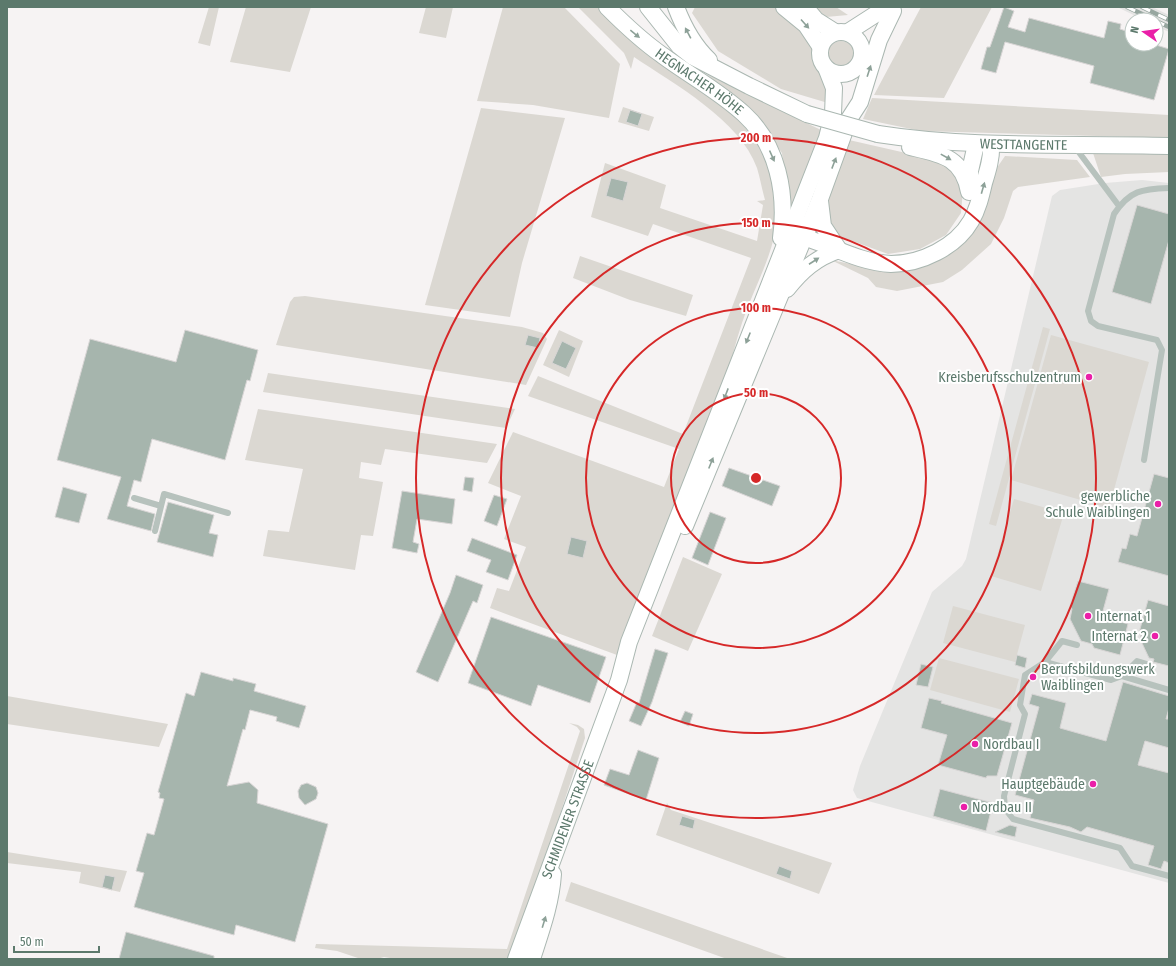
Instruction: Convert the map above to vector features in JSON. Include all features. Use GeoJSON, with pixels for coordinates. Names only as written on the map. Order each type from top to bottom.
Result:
{"type":"FeatureCollection","features":[{"type":"Feature","properties":{"kind":"main road","name":"HEGNACHER HÖHE"},"geometry":{"type":"LineString","coordinates":[[607,7],[622,23],[661,55],[727,100],[745,116],[761,136],[772,156],[778,173],[782,195],[784,217],[778,262]]}},
{"type":"Feature","properties":{"kind":"main road","name":"HEGNACHER HÖHE"},"geometry":{"type":"LineString","coordinates":[[648,7],[679,46],[693,57],[754,89],[808,114],[881,134]]}},
{"type":"Feature","properties":{"kind":"main road"},"geometry":{"type":"LineString","coordinates":[[784,7],[806,25],[820,46]]}},
{"type":"Feature","properties":{"kind":"main road"},"geometry":{"type":"LineString","coordinates":[[805,7],[816,20],[841,32],[858,40],[862,53],[859,65],[847,74],[840,75],[828,70],[820,59],[820,46],[824,40],[841,32],[876,14],[891,8]]}},
{"type":"Feature","properties":{"kind":"main road","name":"HEGNACHER HÖHE"},"geometry":{"type":"LineString","coordinates":[[677,8],[688,35],[701,52],[721,71]]}},
{"type":"Feature","properties":{"kind":"main road","name":"SCHMIDENER STRASSE"},"geometry":{"type":"LineString","coordinates":[[516,959],[619,680],[629,642],[778,300],[820,199],[849,119],[860,102],[879,40],[891,8]]}},
{"type":"Feature","properties":{"kind":"main road"},"geometry":{"type":"LineString","coordinates":[[861,46],[872,30],[891,8]]}},
{"type":"Feature","properties":{"kind":"main road","name":"SCHMIDENER STRASSE"},"geometry":{"type":"LineString","coordinates":[[849,119],[849,103],[859,65]]}},
{"type":"Feature","properties":{"kind":"main road","name":"SCHMIDENER STRASSE"},"geometry":{"type":"LineString","coordinates":[[695,488],[778,262],[821,154],[833,114],[834,88],[828,70]]}},
{"type":"Feature","properties":{"kind":"main road"},"geometry":{"type":"LineString","coordinates":[[881,134],[904,146],[940,154],[955,162],[967,178],[969,192]]}},
{"type":"Feature","properties":{"kind":"main road","name":"WESTTANGENTE"},"geometry":{"type":"LineString","coordinates":[[881,134],[983,144],[1169,146]]}},
{"type":"Feature","properties":{"kind":"main road"},"geometry":{"type":"LineString","coordinates":[[796,216],[805,234],[812,240],[875,261],[890,264],[911,263],[933,255],[962,233],[976,212],[988,171],[983,144]]}},
{"type":"Feature","properties":{"kind":"main road"},"geometry":{"type":"LineString","coordinates":[[949,243],[966,213],[970,171],[983,144]]}},
{"type":"Feature","properties":{"kind":"main road"},"geometry":{"type":"LineString","coordinates":[[820,199],[823,226],[839,250]]}},
{"type":"Feature","properties":{"kind":"main road","name":"SCHMIDENER STRASSE"},"geometry":{"type":"LineString","coordinates":[[778,300],[810,264],[824,255],[839,250]]}},
{"type":"Feature","properties":{"kind":"main road"},"geometry":{"type":"LineString","coordinates":[[532,959],[545,921],[552,890],[554,854]]}},
{"type":"Feature","properties":{"kind":"lane"},"geometry":{"type":"LineString","coordinates":[[1073,144],[1119,206]]}},
{"type":"Feature","properties":{"kind":"lane"},"geometry":{"type":"LineString","coordinates":[[1144,460],[1162,350],[1157,340],[1098,326],[1090,320],[1088,311],[1114,214],[1119,206],[1134,193],[1151,189],[1169,188]]}},
{"type":"Feature","properties":{"kind":"lane"},"geometry":{"type":"LineString","coordinates":[[155,531],[164,494],[228,512]]}},
{"type":"Feature","properties":{"kind":"lane"},"geometry":{"type":"LineString","coordinates":[[134,498],[161,506]]}},
{"type":"Feature","properties":{"kind":"lane"},"geometry":{"type":"LineString","coordinates":[[1076,645],[1062,641],[1045,662],[1025,675],[1020,705],[1025,714],[1004,796],[1005,809],[1013,818],[1120,848],[1132,866],[1169,876]]}},
{"type":"Feature","properties":{"kind":"lane"},"geometry":{"type":"LineString","coordinates":[[1045,662],[1111,680],[1122,676],[1136,661],[1147,664]]}},
{"type":"Feature","properties":{"kind":"lane"},"geometry":{"type":"LineString","coordinates":[[1122,676],[1169,690]]}},
{"type":"Feature","properties":{"kind":"shaded area"},"geometry":{"type":"Polygon","coordinates":[[[209,7],[219,7],[210,46],[198,43],[209,7]]]}},
{"type":"Feature","properties":{"kind":"shaded area"},"geometry":{"type":"Polygon","coordinates":[[[246,7],[311,7],[290,72],[230,62],[246,7]]]}},
{"type":"Feature","properties":{"kind":"shaded area"},"geometry":{"type":"Polygon","coordinates":[[[426,7],[453,7],[446,38],[419,33],[426,7]]]}},
{"type":"Feature","properties":{"kind":"shaded area"},"geometry":{"type":"Polygon","coordinates":[[[503,7],[564,7],[620,64],[609,118],[533,105],[477,101],[503,7]]]}},
{"type":"Feature","properties":{"kind":"shaded area"},"geometry":{"type":"Polygon","coordinates":[[[578,7],[600,7],[746,125],[765,158],[770,170],[774,182],[777,207],[775,234],[767,260],[746,310],[724,384],[617,655],[490,608],[497,588],[509,591],[526,547],[504,539],[521,496],[488,483],[513,432],[664,487],[679,449],[528,396],[538,376],[683,434],[751,258],[653,224],[648,236],[591,217],[605,163],[666,185],[660,208],[757,241],[763,205],[757,201],[765,200],[757,168],[748,151],[736,134],[721,119],[686,91],[634,57],[631,69],[624,53],[578,7]]]}},
{"type":"Feature","properties":{"kind":"shaded area"},"geometry":{"type":"Polygon","coordinates":[[[695,7],[775,7],[804,30],[813,45],[814,61],[825,80],[828,103],[781,89],[718,51],[692,13],[695,7]]]}},
{"type":"Feature","properties":{"kind":"shaded area"},"geometry":{"type":"Polygon","coordinates":[[[813,7],[836,7],[848,15],[826,17],[813,7]]]}},
{"type":"Feature","properties":{"kind":"shaded area"},"geometry":{"type":"Polygon","coordinates":[[[921,7],[992,7],[944,98],[874,95],[921,7]]]}},
{"type":"Feature","properties":{"kind":"shaded area"},"geometry":{"type":"Polygon","coordinates":[[[1117,7],[1152,7],[1163,12],[1127,12],[1117,7]]]}},
{"type":"Feature","properties":{"kind":"shaded area"},"geometry":{"type":"Polygon","coordinates":[[[1164,13],[1169,15],[1169,32],[1164,30],[1164,13]]]}},
{"type":"Feature","properties":{"kind":"shaded area"},"geometry":{"type":"Polygon","coordinates":[[[841,41],[850,45],[854,54],[850,63],[841,67],[832,63],[828,54],[832,45],[841,41]]]}},
{"type":"Feature","properties":{"kind":"shaded area"},"geometry":{"type":"Polygon","coordinates":[[[706,74],[823,131],[789,218],[782,153],[751,110],[706,74]]]}},
{"type":"Feature","properties":{"kind":"shaded area"},"geometry":{"type":"Polygon","coordinates":[[[872,98],[1169,115],[1169,138],[921,131],[863,119],[872,98]]]}},
{"type":"Feature","properties":{"kind":"shaded area"},"geometry":{"type":"Polygon","coordinates":[[[623,107],[654,117],[649,131],[618,122],[623,107]]]}},
{"type":"Feature","properties":{"kind":"shaded area"},"geometry":{"type":"Polygon","coordinates":[[[481,108],[565,118],[522,263],[510,317],[425,305],[481,108]]]}},
{"type":"Feature","properties":{"kind":"shaded area"},"geometry":{"type":"Polygon","coordinates":[[[849,140],[941,161],[955,171],[963,190],[961,213],[946,235],[920,249],[888,254],[836,235],[827,218],[829,197],[849,140]]]}},
{"type":"Feature","properties":{"kind":"shaded area"},"geometry":{"type":"Polygon","coordinates":[[[1093,153],[1169,154],[1169,172],[1125,174],[1101,177],[1093,153]]]}},
{"type":"Feature","properties":{"kind":"shaded area"},"geometry":{"type":"Polygon","coordinates":[[[1005,156],[1077,160],[1090,177],[1018,187],[1013,191],[1004,218],[991,244],[962,270],[943,282],[897,291],[876,287],[868,278],[831,260],[871,268],[904,269],[956,250],[983,212],[992,175],[1005,156]]]}},
{"type":"Feature","properties":{"kind":"shaded area"},"geometry":{"type":"Polygon","coordinates":[[[1142,180],[1169,183],[1169,883],[857,798],[853,790],[860,766],[932,592],[962,566],[966,559],[1052,196],[1060,190],[1105,183],[1142,180]]]}},
{"type":"Feature","properties":{"kind":"shaded area"},"geometry":{"type":"Polygon","coordinates":[[[580,256],[693,295],[686,316],[630,300],[573,278],[580,256]]]}},
{"type":"Feature","properties":{"kind":"shaded area"},"geometry":{"type":"Polygon","coordinates":[[[305,296],[522,327],[543,333],[547,339],[526,385],[276,345],[290,302],[294,297],[305,296]]]}},
{"type":"Feature","properties":{"kind":"shaded area"},"geometry":{"type":"Polygon","coordinates":[[[1043,327],[1050,329],[996,526],[989,524],[1043,327]]]}},
{"type":"Feature","properties":{"kind":"shaded area"},"geometry":{"type":"Polygon","coordinates":[[[559,330],[583,341],[569,377],[543,365],[559,330]]]}},
{"type":"Feature","properties":{"kind":"shaded area"},"geometry":{"type":"Polygon","coordinates":[[[1051,335],[1149,362],[1109,508],[1011,480],[1051,335]]]}},
{"type":"Feature","properties":{"kind":"shaded area"},"geometry":{"type":"Polygon","coordinates":[[[268,373],[515,409],[506,428],[263,392],[268,373]]]}},
{"type":"Feature","properties":{"kind":"shaded area"},"geometry":{"type":"Polygon","coordinates":[[[258,409],[497,444],[487,463],[385,449],[381,465],[361,462],[359,478],[383,482],[373,536],[361,535],[355,570],[263,556],[268,530],[289,532],[303,469],[245,460],[258,409]]]}},
{"type":"Feature","properties":{"kind":"shaded area"},"geometry":{"type":"Polygon","coordinates":[[[1014,499],[1064,513],[1041,591],[991,576],[1014,499]]]}},
{"type":"Feature","properties":{"kind":"shaded area"},"geometry":{"type":"Polygon","coordinates":[[[683,557],[722,574],[688,651],[652,636],[683,557]]]}},
{"type":"Feature","properties":{"kind":"shaded area"},"geometry":{"type":"Polygon","coordinates":[[[953,606],[1025,625],[1015,662],[943,643],[953,606]]]}},
{"type":"Feature","properties":{"kind":"shaded area"},"geometry":{"type":"Polygon","coordinates":[[[939,658],[1019,679],[1010,712],[930,690],[939,658]]]}},
{"type":"Feature","properties":{"kind":"shaded area"},"geometry":{"type":"Polygon","coordinates":[[[7,696],[168,724],[159,747],[7,724],[7,696]]]}},
{"type":"Feature","properties":{"kind":"shaded area"},"geometry":{"type":"Polygon","coordinates":[[[569,723],[578,725],[584,729],[585,738],[525,921],[509,959],[358,958],[337,951],[315,948],[316,944],[507,949],[580,731],[577,727],[569,723]]]}},
{"type":"Feature","properties":{"kind":"shaded area"},"geometry":{"type":"Polygon","coordinates":[[[667,803],[671,810],[832,863],[819,894],[656,835],[667,803]]]}},
{"type":"Feature","properties":{"kind":"shaded area"},"geometry":{"type":"Polygon","coordinates":[[[7,852],[127,871],[120,892],[79,883],[81,872],[7,863],[7,852]]]}},
{"type":"Feature","properties":{"kind":"shaded area"},"geometry":{"type":"Polygon","coordinates":[[[571,882],[790,959],[727,959],[565,901],[571,882]]]}},
{"type":"Feature","properties":{"kind":"building"},"geometry":{"type":"Polygon","coordinates":[[[1004,7],[1014,11],[1008,27],[1025,32],[1029,18],[1104,38],[1108,21],[1121,24],[1120,29],[1124,30],[1124,52],[1164,52],[1164,47],[1169,49],[1154,100],[1090,83],[1094,66],[1005,42],[996,73],[981,69],[987,47],[990,47],[1004,7]]]}},
{"type":"Feature","properties":{"kind":"building"},"geometry":{"type":"Polygon","coordinates":[[[630,110],[642,114],[638,126],[626,122],[630,110]]]}},
{"type":"Feature","properties":{"kind":"building"},"geometry":{"type":"Polygon","coordinates":[[[611,178],[628,182],[623,201],[606,196],[611,178]]]}},
{"type":"Feature","properties":{"kind":"building"},"geometry":{"type":"Polygon","coordinates":[[[1137,205],[1169,214],[1169,240],[1151,304],[1112,292],[1137,205]]]}},
{"type":"Feature","properties":{"kind":"building"},"geometry":{"type":"Polygon","coordinates":[[[185,330],[258,350],[250,381],[247,380],[225,460],[152,439],[141,482],[134,480],[127,506],[155,514],[151,531],[107,519],[121,477],[57,460],[90,339],[176,362],[185,330]]]}},
{"type":"Feature","properties":{"kind":"building"},"geometry":{"type":"Polygon","coordinates":[[[528,335],[540,338],[538,348],[525,345],[528,335]]]}},
{"type":"Feature","properties":{"kind":"building"},"geometry":{"type":"Polygon","coordinates":[[[562,341],[576,348],[566,369],[552,363],[562,341]]]}},
{"type":"Feature","properties":{"kind":"building"},"geometry":{"type":"Polygon","coordinates":[[[729,468],[780,486],[772,506],[722,486],[729,468]]]}},
{"type":"Feature","properties":{"kind":"building","name":"gewerbliche Schule Waiblingen"},"geometry":{"type":"Polygon","coordinates":[[[1154,474],[1169,478],[1169,576],[1118,562],[1122,548],[1126,549],[1130,534],[1137,536],[1154,474]]]}},
{"type":"Feature","properties":{"kind":"building"},"geometry":{"type":"Polygon","coordinates":[[[465,477],[474,478],[472,492],[463,490],[465,477]]]}},
{"type":"Feature","properties":{"kind":"building"},"geometry":{"type":"Polygon","coordinates":[[[63,487],[87,494],[79,523],[55,517],[63,487]]]}},
{"type":"Feature","properties":{"kind":"building"},"geometry":{"type":"Polygon","coordinates":[[[402,491],[455,499],[452,524],[417,519],[413,542],[419,544],[417,553],[392,548],[402,491]]]}},
{"type":"Feature","properties":{"kind":"building"},"geometry":{"type":"Polygon","coordinates":[[[494,495],[507,499],[497,526],[484,521],[494,495]]]}},
{"type":"Feature","properties":{"kind":"building"},"geometry":{"type":"Polygon","coordinates":[[[168,502],[214,515],[209,533],[218,535],[213,557],[157,542],[168,502]]]}},
{"type":"Feature","properties":{"kind":"building"},"geometry":{"type":"Polygon","coordinates":[[[710,512],[726,518],[708,565],[692,558],[710,512]]]}},
{"type":"Feature","properties":{"kind":"building"},"geometry":{"type":"Polygon","coordinates":[[[571,537],[587,541],[583,558],[567,554],[571,537]]]}},
{"type":"Feature","properties":{"kind":"building"},"geometry":{"type":"Polygon","coordinates":[[[472,538],[517,555],[508,580],[486,572],[491,560],[467,551],[472,538]]]}},
{"type":"Feature","properties":{"kind":"building"},"geometry":{"type":"Polygon","coordinates":[[[456,575],[483,585],[477,603],[473,601],[438,682],[416,672],[450,593],[456,575]]]}},
{"type":"Feature","properties":{"kind":"building","name":"Internat 1"},"geometry":{"type":"Polygon","coordinates":[[[1078,581],[1109,589],[1103,611],[1107,618],[1128,624],[1120,655],[1094,648],[1092,644],[1081,641],[1070,619],[1072,609],[1070,606],[1078,581]]]}},
{"type":"Feature","properties":{"kind":"building","name":"Internat 2"},"geometry":{"type":"Polygon","coordinates":[[[1148,600],[1169,606],[1169,666],[1153,662],[1154,659],[1149,658],[1141,641],[1140,629],[1148,600]]]}},
{"type":"Feature","properties":{"kind":"building"},"geometry":{"type":"Polygon","coordinates":[[[491,617],[606,657],[590,703],[538,685],[531,706],[468,683],[491,617]]]}},
{"type":"Feature","properties":{"kind":"building"},"geometry":{"type":"Polygon","coordinates":[[[655,649],[668,653],[652,702],[641,726],[629,721],[637,702],[639,703],[655,649]]]}},
{"type":"Feature","properties":{"kind":"building"},"geometry":{"type":"Polygon","coordinates":[[[1017,655],[1027,658],[1025,668],[1015,665],[1017,655]]]}},
{"type":"Feature","properties":{"kind":"building"},"geometry":{"type":"Polygon","coordinates":[[[921,664],[933,667],[928,687],[916,685],[921,664]]]}},
{"type":"Feature","properties":{"kind":"building"},"geometry":{"type":"Polygon","coordinates":[[[201,672],[233,681],[233,678],[256,684],[254,691],[306,706],[299,728],[276,721],[277,717],[250,710],[227,786],[249,782],[258,790],[257,803],[328,824],[295,942],[236,925],[234,935],[134,907],[144,873],[136,871],[147,833],[154,835],[164,799],[159,798],[160,793],[158,792],[186,693],[194,696],[201,672]]]}},
{"type":"Feature","properties":{"kind":"building","name":"Hauptgebäude"},"geometry":{"type":"Polygon","coordinates":[[[1123,682],[1169,696],[1169,708],[1166,719],[1169,719],[1169,748],[1145,741],[1138,765],[1169,773],[1169,863],[1164,861],[1161,869],[1148,865],[1154,846],[1087,827],[1081,832],[1070,827],[1030,818],[1034,800],[1015,795],[1039,707],[1029,704],[1032,694],[1066,703],[1060,728],[1106,741],[1123,682]]]}},
{"type":"Feature","properties":{"kind":"building","name":"Nordbau I"},"geometry":{"type":"Polygon","coordinates":[[[929,698],[942,701],[941,703],[1012,723],[997,776],[987,776],[986,778],[938,765],[947,735],[921,728],[929,698]]]}},
{"type":"Feature","properties":{"kind":"building"},"geometry":{"type":"Polygon","coordinates":[[[685,711],[693,714],[689,726],[680,722],[685,711]]]}},
{"type":"Feature","properties":{"kind":"building"},"geometry":{"type":"Polygon","coordinates":[[[638,750],[659,758],[646,800],[604,785],[610,769],[629,775],[638,750]]]}},
{"type":"Feature","properties":{"kind":"building"},"geometry":{"type":"Polygon","coordinates":[[[307,783],[316,787],[318,793],[316,799],[305,805],[299,798],[298,791],[301,785],[307,783]]]}},
{"type":"Feature","properties":{"kind":"building","name":"Nordbau II"},"geometry":{"type":"Polygon","coordinates":[[[940,789],[993,803],[986,831],[933,816],[940,789]]]}},
{"type":"Feature","properties":{"kind":"building"},"geometry":{"type":"Polygon","coordinates":[[[682,816],[695,820],[693,829],[679,825],[682,816]]]}},
{"type":"Feature","properties":{"kind":"building"},"geometry":{"type":"Polygon","coordinates":[[[1010,825],[1017,827],[1015,837],[995,832],[1010,825]]]}},
{"type":"Feature","properties":{"kind":"building"},"geometry":{"type":"Polygon","coordinates":[[[779,866],[792,871],[790,879],[776,874],[779,866]]]}},
{"type":"Feature","properties":{"kind":"building"},"geometry":{"type":"Polygon","coordinates":[[[105,875],[115,877],[112,890],[102,887],[105,875]]]}},
{"type":"Feature","properties":{"kind":"building"},"geometry":{"type":"Polygon","coordinates":[[[126,932],[214,956],[214,959],[119,959],[126,932]]]}},
{"type":"Feature","properties":{"kind":"railway"},"geometry":{"type":"LineString","coordinates":[[1127,7],[1138,12]]}},
{"type":"Feature","properties":{"kind":"railway"},"geometry":{"type":"LineString","coordinates":[[1142,7],[1169,20]]}},
{"type":"Feature","properties":{"kind":"railway"},"geometry":{"type":"LineString","coordinates":[[1164,25],[1169,27]]}},
{"type":"Feature","properties":{"kind":"place","name":"Kreisberufsschulzentrum"},"geometry":{"type":"Point","coordinates":[1089,377]}},
{"type":"Feature","properties":{"kind":"place","name":"gewerbliche Schule Waiblingen"},"geometry":{"type":"Point","coordinates":[1158,504]}},
{"type":"Feature","properties":{"kind":"place","name":"Internat 1"},"geometry":{"type":"Point","coordinates":[1088,616]}},
{"type":"Feature","properties":{"kind":"place","name":"Internat 2"},"geometry":{"type":"Point","coordinates":[1155,636]}},
{"type":"Feature","properties":{"kind":"place","name":"Berufsbildungswerk Waiblingen"},"geometry":{"type":"Point","coordinates":[1033,677]}},
{"type":"Feature","properties":{"kind":"place","name":"Nordbau I"},"geometry":{"type":"Point","coordinates":[975,744]}},
{"type":"Feature","properties":{"kind":"place","name":"Hauptgebäude"},"geometry":{"type":"Point","coordinates":[1093,784]}},
{"type":"Feature","properties":{"kind":"place","name":"Nordbau II"},"geometry":{"type":"Point","coordinates":[964,807]}}]}
